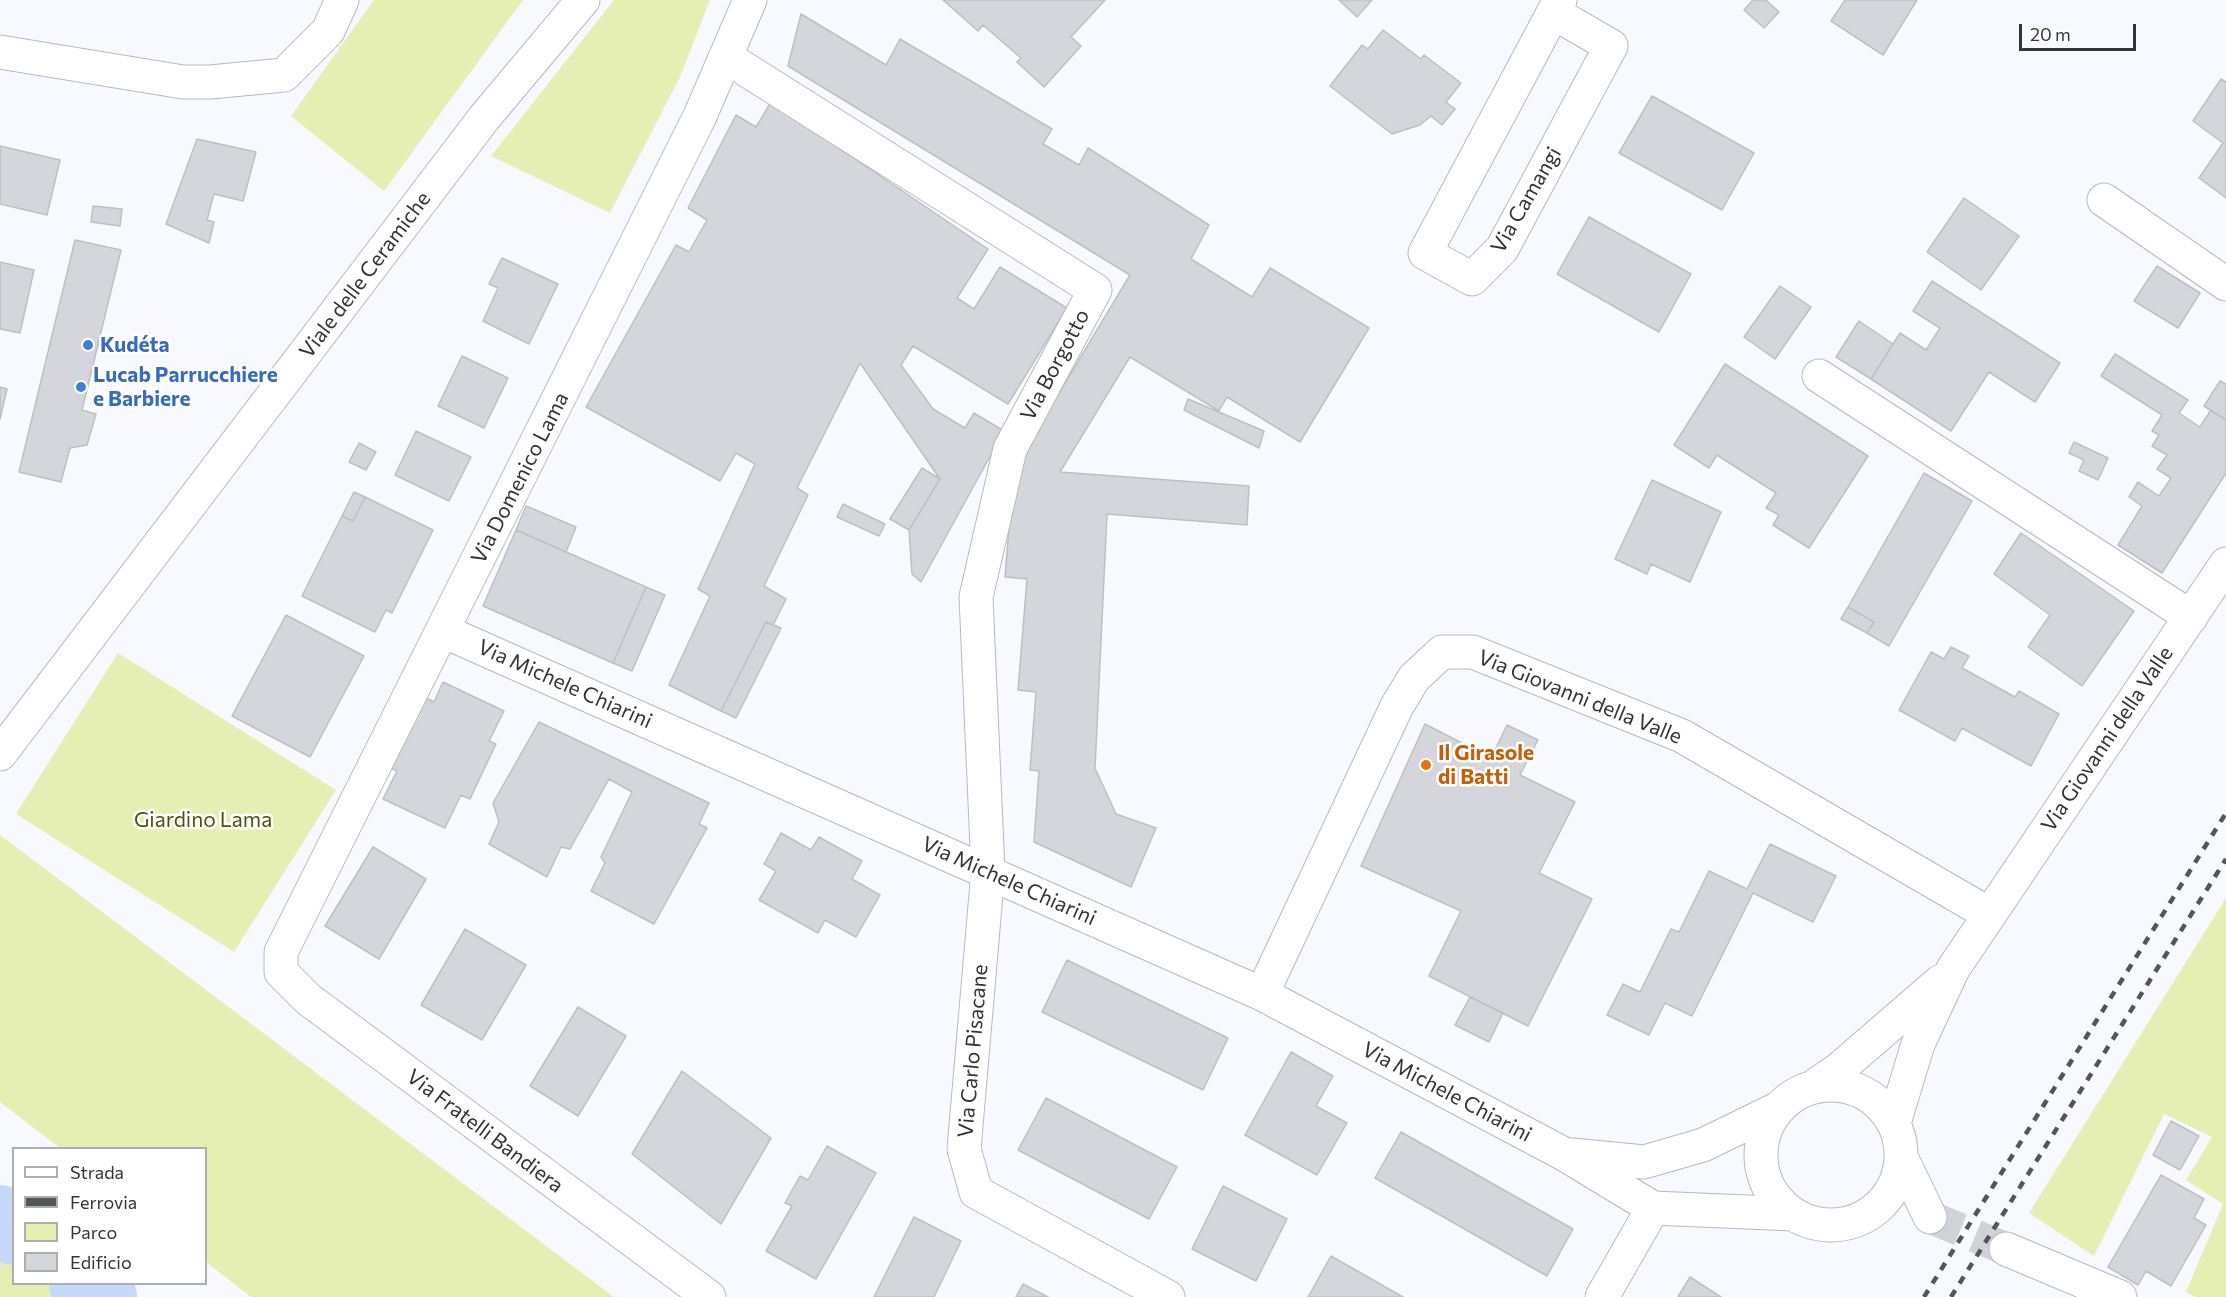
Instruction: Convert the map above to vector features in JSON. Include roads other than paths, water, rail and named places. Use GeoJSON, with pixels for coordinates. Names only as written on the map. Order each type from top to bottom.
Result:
{"type":"FeatureCollection","features":[{"type":"Feature","properties":{"kind":"street"},"geometry":{"type":"LineString","coordinates":[[0,52],[183,82],[210,82],[284,75],[328,32],[342,0]]}},
{"type":"Feature","properties":{"kind":"street","name":"Viale delle Ceramiche"},"geometry":{"type":"LineString","coordinates":[[0,754],[484,118],[583,0]]}},
{"type":"Feature","properties":{"kind":"street","name":"Via Domenico Lama"},"geometry":{"type":"LineString","coordinates":[[281,952],[700,116],[750,0]]}},
{"type":"Feature","properties":{"kind":"street","name":"Via Camangi"},"geometry":{"type":"LineString","coordinates":[[1557,7],[1611,46],[1502,249],[1472,279],[1425,253],[1557,7]]}},
{"type":"Feature","properties":{"kind":"street","name":"Via Borgotto"},"geometry":{"type":"LineString","coordinates":[[726,57],[1095,290],[1010,449],[976,597],[988,871]]}},
{"type":"Feature","properties":{"kind":"street"},"geometry":{"type":"LineString","coordinates":[[2104,200],[2226,284]]}},
{"type":"Feature","properties":{"kind":"street"},"geometry":{"type":"LineString","coordinates":[[1819,376],[2191,617]]}},
{"type":"Feature","properties":{"kind":"street","name":"Via Giovanni della Valle"},"geometry":{"type":"LineString","coordinates":[[1894,1123],[1918,1044],[1953,969],[2226,564]]}},
{"type":"Feature","properties":{"kind":"street","name":"Via Michele Chiarini"},"geometry":{"type":"LineString","coordinates":[[443,631],[1262,994],[1564,1154],[1653,1208],[1793,1214]]}},
{"type":"Feature","properties":{"kind":"street","name":"Via Giovanni della Valle"},"geometry":{"type":"LineString","coordinates":[[1262,994],[1397,706],[1414,678],[1442,652],[1473,652],[1682,736],[1989,914]]}},
{"type":"Feature","properties":{"kind":"street","name":"Via Carlo Pisacane"},"geometry":{"type":"LineString","coordinates":[[988,871],[964,1149],[976,1192],[1168,1297]]}},
{"type":"Feature","properties":{"kind":"street","name":"Via Fratelli Bandiera"},"geometry":{"type":"LineString","coordinates":[[281,952],[281,972],[308,999],[709,1297]]}},
{"type":"Feature","properties":{"kind":"street","name":"Via Giovanni della Valle"},"geometry":{"type":"LineString","coordinates":[[1813,1087],[1838,1070],[1953,969]]}},
{"type":"Feature","properties":{"kind":"street"},"geometry":{"type":"LineString","coordinates":[[1837,1085],[1860,1091],[1880,1104],[1894,1123],[1901,1157],[1897,1177],[1888,1195],[1875,1209],[1857,1221],[1836,1225],[1814,1223],[1793,1214],[1776,1198],[1765,1177],[1761,1154],[1765,1130],[1777,1109],[1794,1095],[1813,1087],[1837,1085]]}},
{"type":"Feature","properties":{"kind":"street","name":"Via Michele Chiarini"},"geometry":{"type":"LineString","coordinates":[[1564,1154],[1644,1162],[1702,1145],[1777,1109]]}},
{"type":"Feature","properties":{"kind":"street"},"geometry":{"type":"LineString","coordinates":[[1875,1209],[1930,1217],[1901,1157]]}},
{"type":"Feature","properties":{"kind":"street"},"geometry":{"type":"LineString","coordinates":[[1602,1297],[1653,1208]]}},
{"type":"Feature","properties":{"kind":"street"},"geometry":{"type":"LineString","coordinates":[[2006,1249],[2120,1297]]}},
{"type":"Feature","properties":{"kind":"waterway"},"geometry":{"type":"LineString","coordinates":[[0,1220],[12,1229]]}},
{"type":"Feature","properties":{"kind":"waterway"},"geometry":{"type":"LineString","coordinates":[[85,1285],[102,1297]]}},
{"type":"Feature","properties":{"kind":"tunnel"},"geometry":{"type":"LineString","coordinates":[[1930,1217],[2006,1249]]}},
{"type":"Feature","properties":{"kind":"railway"},"geometry":{"type":"LineString","coordinates":[[1924,1297],[2226,813]]}},
{"type":"Feature","properties":{"kind":"railway"},"geometry":{"type":"LineString","coordinates":[[1951,1297],[2226,859]]}},
{"type":"Feature","properties":{"kind":"place","name":"Kudéta"},"geometry":{"type":"Point","coordinates":[88,345]}},
{"type":"Feature","properties":{"kind":"place","name":"Lucab Parrucchiere e Barbiere"},"geometry":{"type":"Point","coordinates":[81,387]}},
{"type":"Feature","properties":{"kind":"place","name":"Il Girasole di Batti"},"geometry":{"type":"Point","coordinates":[1426,765]}},
{"type":"Feature","properties":{"kind":"park label","name":"Giardino Lama"},"geometry":{"type":"Point","coordinates":[203,820]}}]}
